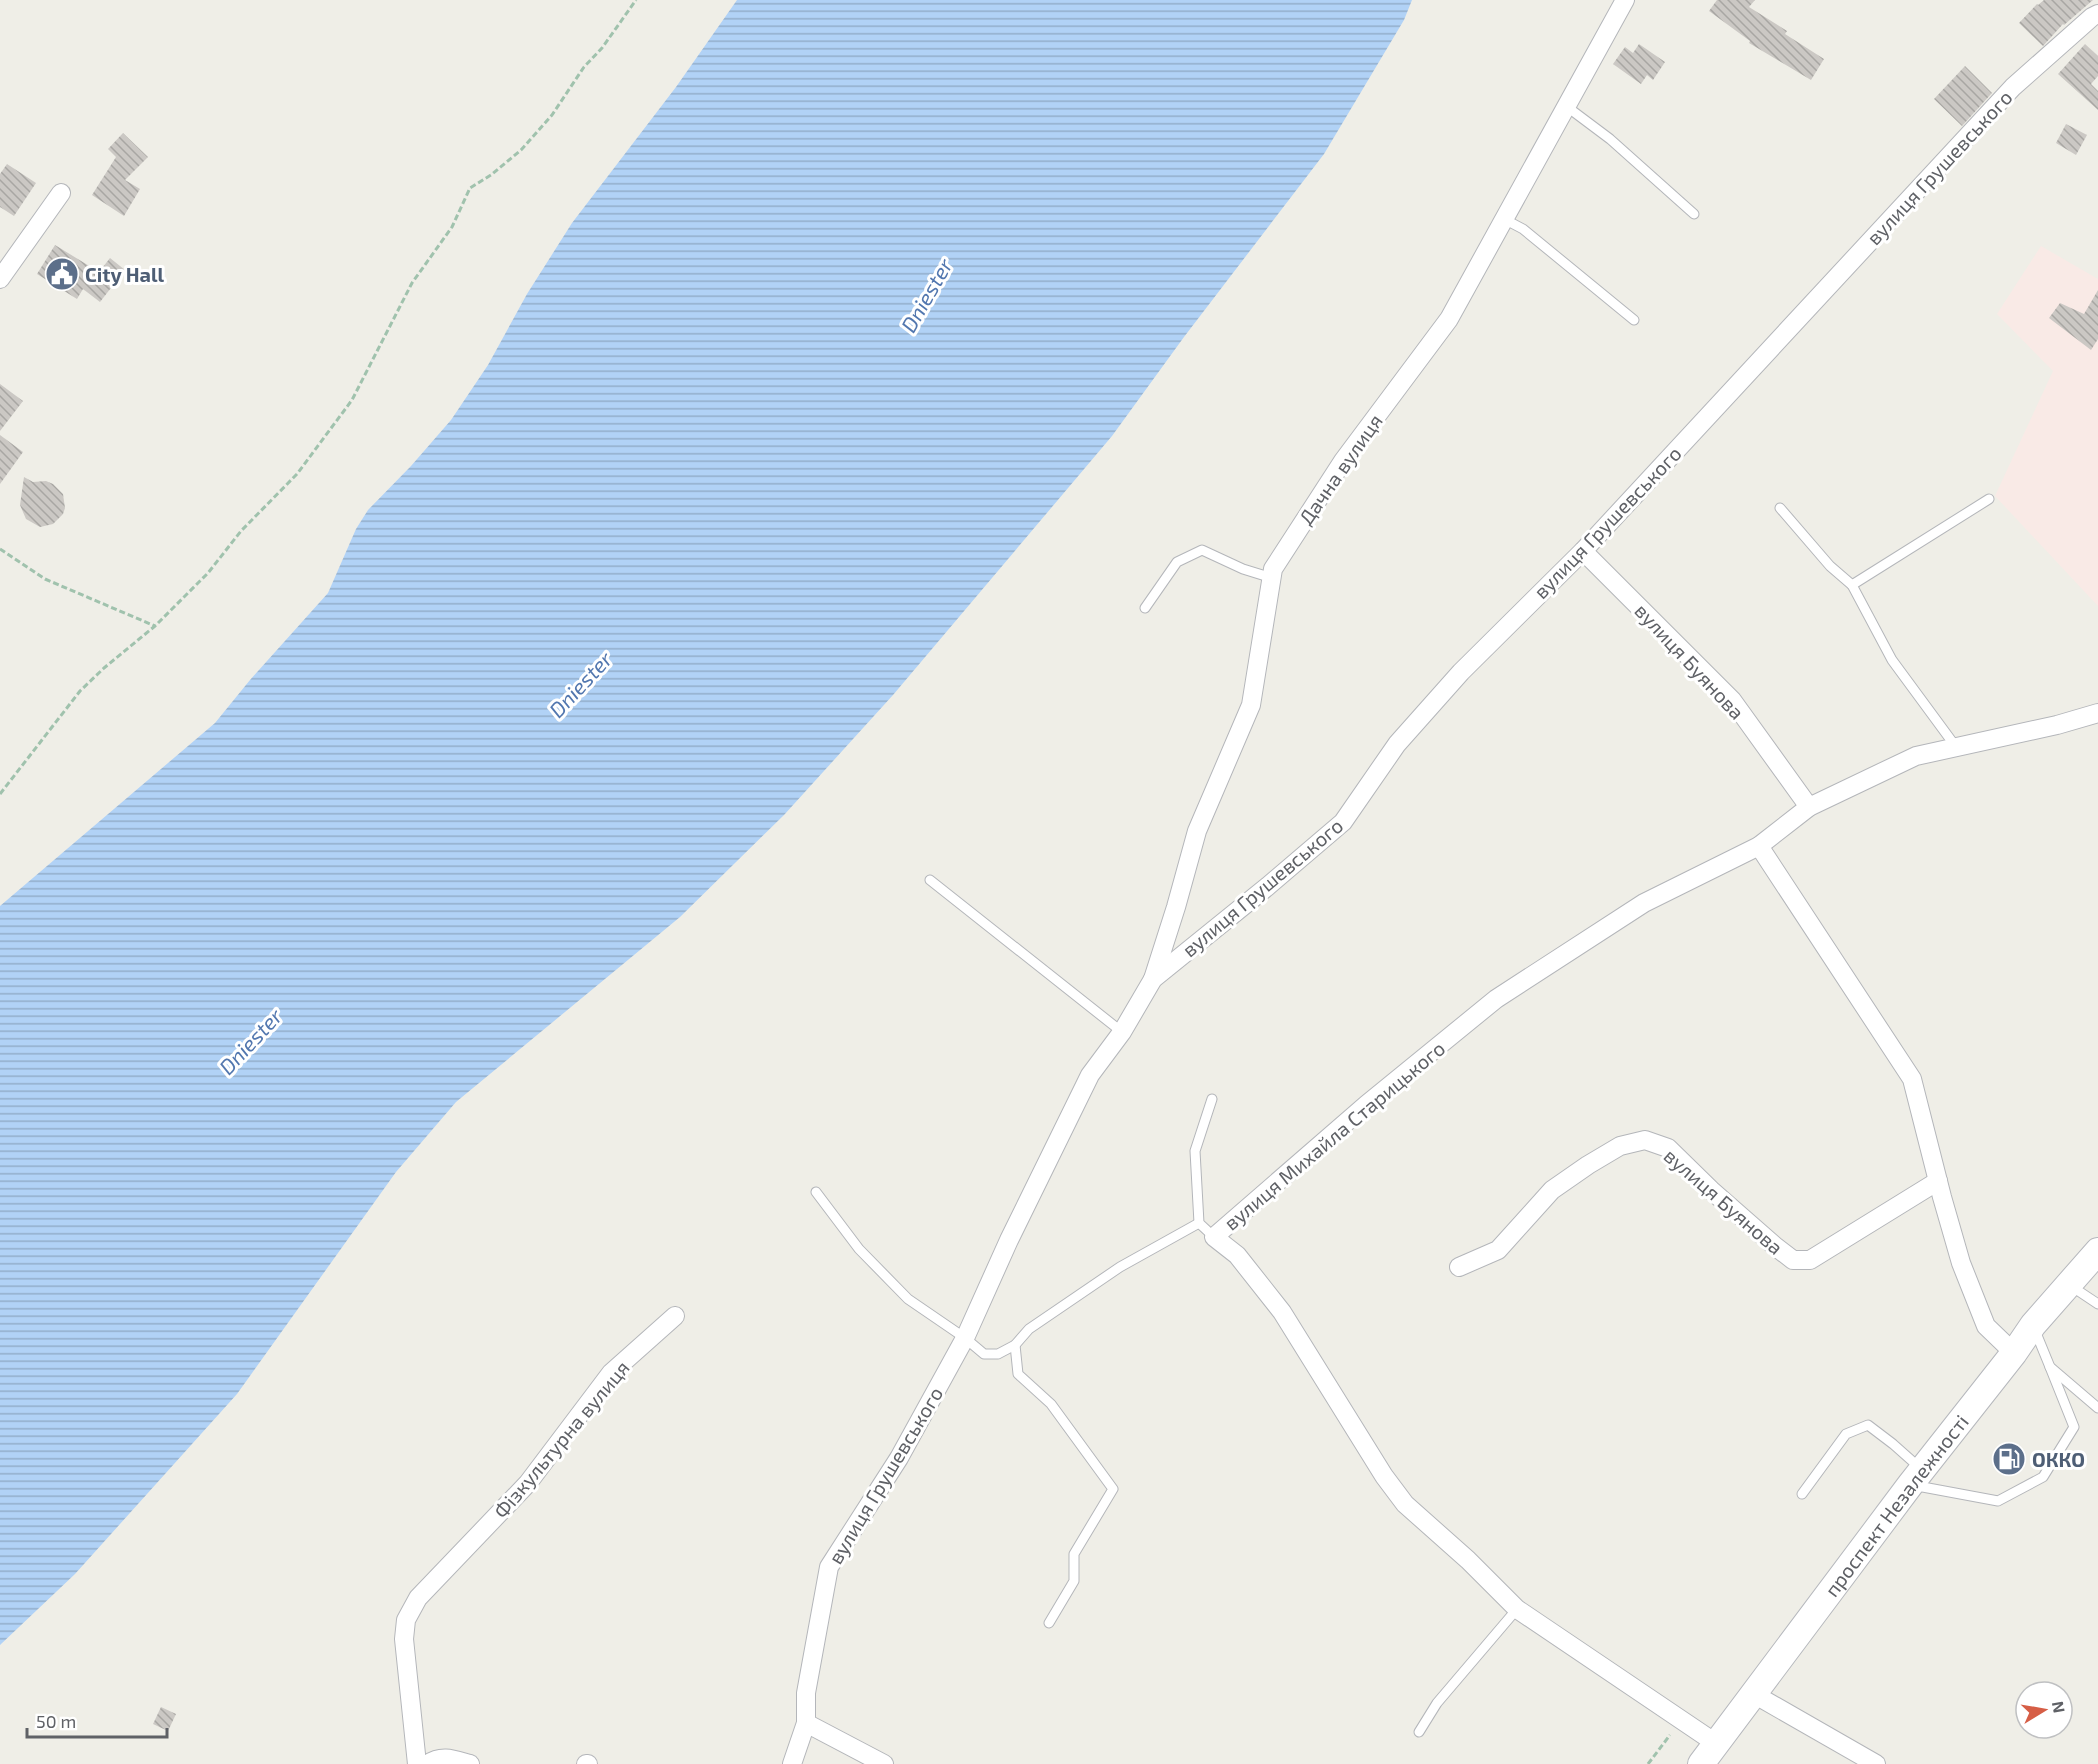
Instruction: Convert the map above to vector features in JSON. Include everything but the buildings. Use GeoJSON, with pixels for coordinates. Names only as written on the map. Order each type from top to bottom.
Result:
{"type":"FeatureCollection","features":[{"type":"Feature","properties":{"kind":"main road","name":"проспект Незалежності"},"geometry":{"type":"LineString","coordinates":[[1701,1764],[1752,1693],[1916,1477],[2014,1353],[2033,1325],[2098,1251]]}},
{"type":"Feature","properties":{"kind":"street","name":"Дачна вулиця"},"geometry":{"type":"LineString","coordinates":[[1153,979],[1197,831],[1251,705],[1273,569],[1343,462],[1449,319],[1624,0]]}},
{"type":"Feature","properties":{"kind":"street","name":"вулиця Грушевського"},"geometry":{"type":"LineString","coordinates":[[792,1764],[806,1723],[806,1693],[829,1567],[899,1458],[965,1338],[1009,1240],[1090,1075],[1122,1032],[1153,979],[1343,822],[1397,744],[1461,672],[1583,551],[2013,87],[2091,17],[2098,14]]}},
{"type":"Feature","properties":{"kind":"street"},"geometry":{"type":"LineString","coordinates":[[0,279],[62,193]]}},
{"type":"Feature","properties":{"kind":"street","name":"вулиця Буянова"},"geometry":{"type":"LineString","coordinates":[[1583,551],[1732,700],[1809,807]]}},
{"type":"Feature","properties":{"kind":"street","name":"вулиця Михайла Старицького"},"geometry":{"type":"LineString","coordinates":[[1716,1744],[1517,1609],[1468,1560],[1405,1504],[1384,1476],[1282,1312],[1237,1255],[1214,1237],[1366,1105],[1496,999],[1644,903],[1759,846],[1809,807],[1916,756],[2057,725],[2098,713]]}},
{"type":"Feature","properties":{"kind":"street"},"geometry":{"type":"LineString","coordinates":[[1759,846],[1912,1079],[1961,1263],[1986,1326],[2014,1353]]}},
{"type":"Feature","properties":{"kind":"street","name":"вулиця Буянова"},"geometry":{"type":"LineString","coordinates":[[1459,1267],[1498,1250],[1552,1190],[1588,1165],[1620,1146],[1645,1140],[1668,1148],[1711,1190],[1793,1260],[1810,1260],[1938,1180]]}},
{"type":"Feature","properties":{"kind":"street","name":"Фізкультурна вулиця"},"geometry":{"type":"LineString","coordinates":[[417,1764],[404,1639],[406,1620],[418,1598],[528,1484],[610,1373],[675,1316]]}},
{"type":"Feature","properties":{"kind":"street"},"geometry":{"type":"LineString","coordinates":[[1752,1693],[1876,1764]]}},
{"type":"Feature","properties":{"kind":"street"},"geometry":{"type":"LineString","coordinates":[[806,1723],[884,1764]]}},
{"type":"Feature","properties":{"kind":"street"},"geometry":{"type":"LineString","coordinates":[[428,1764],[436,1758],[470,1764]]}},
{"type":"Feature","properties":{"kind":"lane"},"geometry":{"type":"LineString","coordinates":[[1566,106],[1610,139],[1694,214]]}},
{"type":"Feature","properties":{"kind":"lane"},"geometry":{"type":"LineString","coordinates":[[1504,219],[1523,229],[1634,320]]}},
{"type":"Feature","properties":{"kind":"lane"},"geometry":{"type":"LineString","coordinates":[[1852,585],[1989,499]]}},
{"type":"Feature","properties":{"kind":"lane"},"geometry":{"type":"LineString","coordinates":[[1780,508],[1830,566],[1852,585],[1892,660],[1956,747]]}},
{"type":"Feature","properties":{"kind":"lane"},"geometry":{"type":"LineString","coordinates":[[1145,608],[1177,562],[1202,550],[1243,569],[1272,578]]}},
{"type":"Feature","properties":{"kind":"lane"},"geometry":{"type":"LineString","coordinates":[[930,880],[1122,1032]]}},
{"type":"Feature","properties":{"kind":"lane"},"geometry":{"type":"LineString","coordinates":[[1212,1099],[1195,1151],[1199,1222],[1214,1237]]}},
{"type":"Feature","properties":{"kind":"lane"},"geometry":{"type":"LineString","coordinates":[[816,1192],[859,1249],[908,1299],[965,1338],[984,1354],[998,1354],[1015,1345],[1029,1329],[1120,1268],[1199,1222]]}},
{"type":"Feature","properties":{"kind":"lane"},"geometry":{"type":"LineString","coordinates":[[2069,1284],[2098,1304]]}},
{"type":"Feature","properties":{"kind":"lane"},"geometry":{"type":"LineString","coordinates":[[1802,1494],[1846,1434],[1868,1425],[1893,1444],[1916,1477],[1998,1501],[2043,1477],[2074,1427],[2033,1325]]}},
{"type":"Feature","properties":{"kind":"lane"},"geometry":{"type":"LineString","coordinates":[[1015,1345],[1018,1374],[1051,1404],[1113,1489],[1074,1554],[1074,1581],[1049,1623]]}},
{"type":"Feature","properties":{"kind":"lane"},"geometry":{"type":"LineString","coordinates":[[2050,1367],[2098,1408]]}},
{"type":"Feature","properties":{"kind":"lane"},"geometry":{"type":"LineString","coordinates":[[1419,1732],[1437,1703],[1517,1609]]}},
{"type":"Feature","properties":{"kind":"path"},"geometry":{"type":"LineString","coordinates":[[0,794],[80,691],[155,626],[208,573],[241,531],[297,474],[352,400],[412,283],[452,228],[470,188],[491,176],[520,150],[552,115],[584,67],[602,48],[636,0]]}},
{"type":"Feature","properties":{"kind":"path"},"geometry":{"type":"LineString","coordinates":[[0,549],[45,579],[155,626]]}},
{"type":"Feature","properties":{"kind":"path"},"geometry":{"type":"LineString","coordinates":[[1648,1764],[1682,1719]]}},
{"type":"Feature","properties":{"kind":"shaded area"},"geometry":{"type":"Polygon","coordinates":[[[2041,246],[2098,279],[2098,606],[1995,496],[2053,371],[1997,314],[2041,246]]]}},
{"type":"Feature","properties":{"kind":"water","name":"Dniester"},"geometry":{"type":"Polygon","coordinates":[[[737,0],[1412,0],[1404,20],[1324,154],[1184,337],[1112,436],[893,695],[784,815],[680,917],[456,1102],[396,1172],[237,1394],[75,1574],[0,1645],[0,906],[215,723],[328,593],[356,529],[368,510],[451,420],[488,365],[527,294],[572,223],[676,87],[737,0]]]}},
{"type":"Feature","properties":{"kind":"place","name":"City Hall"},"geometry":{"type":"Point","coordinates":[62,274]}},
{"type":"Feature","properties":{"kind":"place","name":"ОККО"},"geometry":{"type":"Point","coordinates":[2009,1459]}}]}
